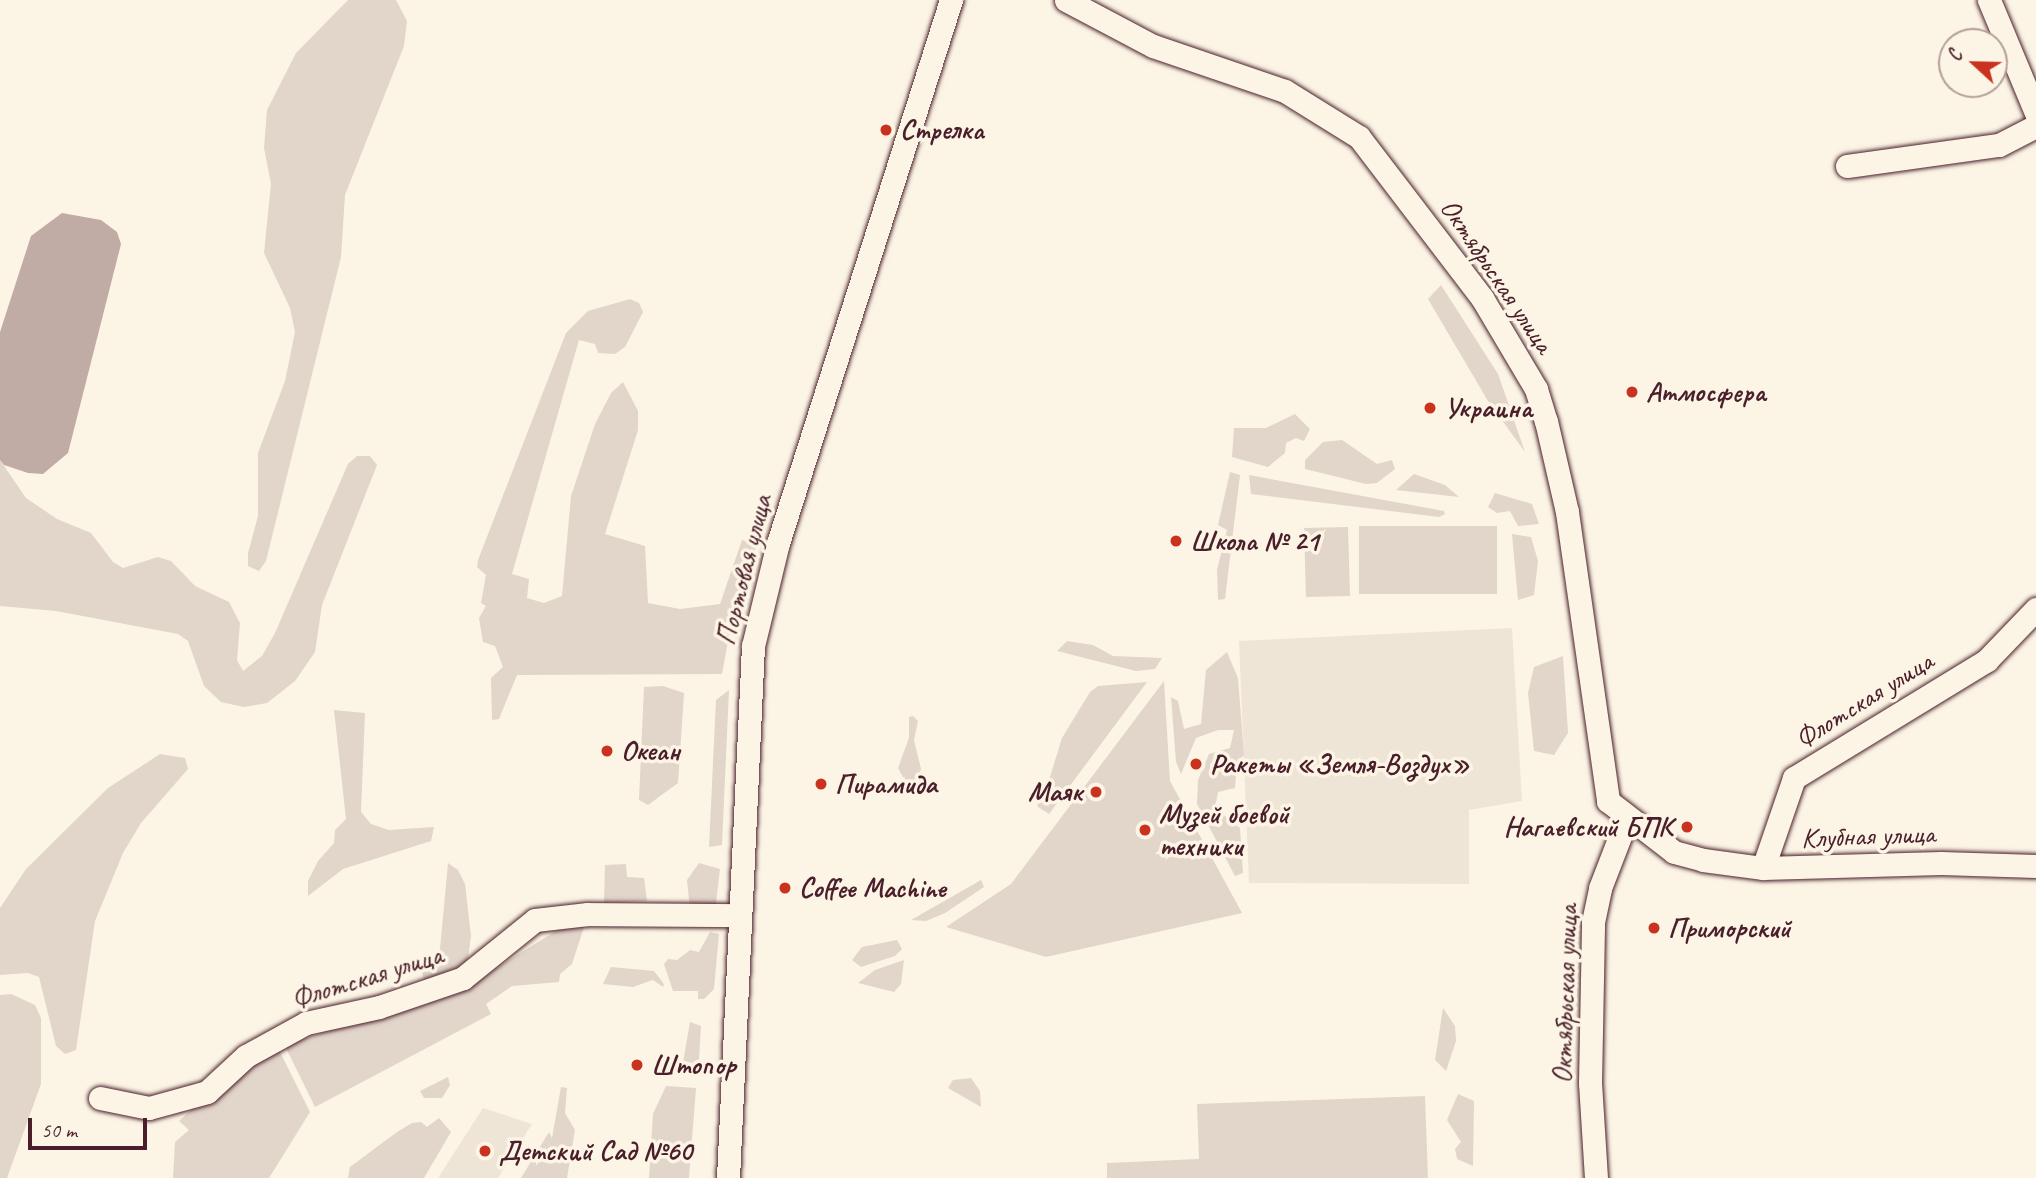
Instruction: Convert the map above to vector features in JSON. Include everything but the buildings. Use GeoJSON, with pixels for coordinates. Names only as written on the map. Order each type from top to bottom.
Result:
{"type":"FeatureCollection","features":[{"type":"Feature","properties":{"kind":"street","name":"Портовая улица"},"geometry":{"type":"LineString","coordinates":[[727,1178],[749,678],[771,568],[951,0]]}},
{"type":"Feature","properties":{"kind":"street","name":"Октябрьская улица"},"geometry":{"type":"LineString","coordinates":[[1066,0],[1153,46],[1285,91],[1359,138],[1482,298],[1536,389],[1546,421],[1567,512],[1608,801],[1674,852],[1703,860]]}},
{"type":"Feature","properties":{"kind":"street"},"geometry":{"type":"LineString","coordinates":[[1989,0],[2036,113]]}},
{"type":"Feature","properties":{"kind":"street"},"geometry":{"type":"LineString","coordinates":[[1847,166],[1999,145],[2036,125]]}},
{"type":"Feature","properties":{"kind":"street","name":"Флотская улица"},"geometry":{"type":"LineString","coordinates":[[1763,868],[1794,778],[1987,660],[2036,609]]}},
{"type":"Feature","properties":{"kind":"street","name":"Октябрьская улица"},"geometry":{"type":"LineString","coordinates":[[1596,1178],[1590,1083],[1593,922],[1600,888],[1627,818]]}},
{"type":"Feature","properties":{"kind":"street","name":"Клубная улица"},"geometry":{"type":"LineString","coordinates":[[1703,860],[1763,868],[1941,863],[2036,866]]}},
{"type":"Feature","properties":{"kind":"street","name":"Флотская улица"},"geometry":{"type":"LineString","coordinates":[[100,1098],[149,1108],[206,1092],[246,1056],[306,1023],[379,1007],[463,978],[535,920],[588,914],[738,915]]}},
{"type":"Feature","properties":{"kind":"shaded area"},"geometry":{"type":"Polygon","coordinates":[[[348,0],[396,0],[407,21],[404,46],[345,195],[341,257],[266,561],[259,571],[248,566],[248,553],[258,516],[258,453],[285,381],[295,332],[290,308],[264,253],[271,184],[264,148],[267,110],[296,53],[348,0]]]}},
{"type":"Feature","properties":{"kind":"shaded area"},"geometry":{"type":"Polygon","coordinates":[[[62,213],[101,220],[117,232],[121,244],[68,453],[43,474],[28,473],[4,465],[0,460],[0,332],[31,236],[62,213]]]}},
{"type":"Feature","properties":{"kind":"shaded area"},"geometry":{"type":"Polygon","coordinates":[[[1441,285],[1498,374],[1525,452],[1488,401],[1428,299],[1441,285]]]}},
{"type":"Feature","properties":{"kind":"shaded area"},"geometry":{"type":"Polygon","coordinates":[[[630,299],[639,303],[643,312],[625,347],[615,354],[598,353],[595,344],[579,340],[512,574],[529,579],[527,598],[544,603],[562,596],[571,496],[595,424],[611,393],[623,382],[638,411],[638,430],[605,534],[645,546],[648,603],[680,609],[720,604],[742,540],[757,544],[729,636],[722,674],[517,675],[499,719],[492,720],[491,678],[503,667],[495,646],[483,642],[479,618],[486,606],[481,603],[486,575],[477,567],[478,560],[566,333],[588,311],[630,299]]]}},
{"type":"Feature","properties":{"kind":"shaded area"},"geometry":{"type":"Polygon","coordinates":[[[1295,414],[1310,429],[1304,441],[1296,438],[1286,443],[1285,453],[1268,467],[1232,457],[1234,428],[1266,428],[1295,414]]]}},
{"type":"Feature","properties":{"kind":"shaded area"},"geometry":{"type":"Polygon","coordinates":[[[1342,440],[1377,464],[1392,460],[1395,469],[1377,483],[1366,484],[1305,469],[1305,460],[1323,442],[1342,440]]]}},
{"type":"Feature","properties":{"kind":"shaded area"},"geometry":{"type":"Polygon","coordinates":[[[357,456],[370,456],[377,465],[322,605],[315,652],[295,681],[267,703],[244,707],[221,702],[204,686],[188,641],[178,634],[56,611],[0,606],[0,460],[26,498],[57,519],[91,533],[113,562],[123,568],[158,557],[171,561],[195,586],[229,602],[240,623],[237,660],[243,671],[262,656],[275,633],[348,464],[357,456]]]}},
{"type":"Feature","properties":{"kind":"shaded area"},"geometry":{"type":"Polygon","coordinates":[[[1230,472],[1240,475],[1225,599],[1218,600],[1217,570],[1227,530],[1218,525],[1230,472]]]}},
{"type":"Feature","properties":{"kind":"shaded area"},"geometry":{"type":"Polygon","coordinates":[[[1414,474],[1445,485],[1459,497],[1396,490],[1414,474]]]}},
{"type":"Feature","properties":{"kind":"shaded area"},"geometry":{"type":"Polygon","coordinates":[[[1249,475],[1444,511],[1445,514],[1439,517],[1251,494],[1249,475]]]}},
{"type":"Feature","properties":{"kind":"shaded area"},"geometry":{"type":"Polygon","coordinates":[[[1495,493],[1532,504],[1539,524],[1518,526],[1510,511],[1497,513],[1488,507],[1495,493]]]}},
{"type":"Feature","properties":{"kind":"shaded area"},"geometry":{"type":"Polygon","coordinates":[[[1359,526],[1497,526],[1497,594],[1359,594],[1359,526]]]}},
{"type":"Feature","properties":{"kind":"shaded area"},"geometry":{"type":"Polygon","coordinates":[[[1348,527],[1350,596],[1306,597],[1304,528],[1348,527]]]}},
{"type":"Feature","properties":{"kind":"shaded area"},"geometry":{"type":"Polygon","coordinates":[[[1512,534],[1531,537],[1538,561],[1534,595],[1518,600],[1512,534]]]}},
{"type":"Feature","properties":{"kind":"shaded area"},"geometry":{"type":"Polygon","coordinates":[[[1512,628],[1522,801],[1469,810],[1469,884],[1249,883],[1239,641],[1512,628]]]}},
{"type":"Feature","properties":{"kind":"shaded area"},"geometry":{"type":"Polygon","coordinates":[[[1067,641],[1093,645],[1113,656],[1162,658],[1155,669],[1136,671],[1057,651],[1067,641]]]}},
{"type":"Feature","properties":{"kind":"shaded area"},"geometry":{"type":"Polygon","coordinates":[[[1227,652],[1238,678],[1244,755],[1237,762],[1235,788],[1218,792],[1215,808],[1240,828],[1243,873],[1235,876],[1197,804],[1198,780],[1209,754],[1230,748],[1234,730],[1218,730],[1196,738],[1181,774],[1176,762],[1171,697],[1178,701],[1184,729],[1201,724],[1206,670],[1227,652]]]}},
{"type":"Feature","properties":{"kind":"shaded area"},"geometry":{"type":"Polygon","coordinates":[[[1563,656],[1568,733],[1554,755],[1534,751],[1528,693],[1534,667],[1563,656]]]}},
{"type":"Feature","properties":{"kind":"shaded area"},"geometry":{"type":"Polygon","coordinates":[[[1164,681],[1170,781],[1242,913],[1046,957],[946,927],[1011,884],[1164,681]]]}},
{"type":"Feature","properties":{"kind":"shaded area"},"geometry":{"type":"Polygon","coordinates":[[[1147,682],[1049,814],[1038,807],[1036,799],[1045,793],[1062,738],[1090,692],[1098,686],[1147,682]]]}},
{"type":"Feature","properties":{"kind":"shaded area"},"geometry":{"type":"Polygon","coordinates":[[[663,686],[684,693],[678,783],[648,805],[639,800],[644,687],[663,686]]]}},
{"type":"Feature","properties":{"kind":"shaded area"},"geometry":{"type":"Polygon","coordinates":[[[729,690],[722,845],[709,847],[716,700],[729,690]]]}},
{"type":"Feature","properties":{"kind":"shaded area"},"geometry":{"type":"Polygon","coordinates":[[[334,710],[365,713],[361,812],[371,824],[389,830],[434,827],[431,841],[343,869],[308,896],[308,881],[318,861],[334,843],[335,830],[346,819],[334,710]]]}},
{"type":"Feature","properties":{"kind":"shaded area"},"geometry":{"type":"Polygon","coordinates":[[[913,716],[918,721],[914,740],[921,769],[914,787],[908,786],[898,768],[909,738],[909,717],[913,716]]]}},
{"type":"Feature","properties":{"kind":"shaded area"},"geometry":{"type":"Polygon","coordinates":[[[160,754],[185,758],[188,769],[141,823],[123,853],[95,921],[76,1050],[65,1054],[56,1046],[39,977],[28,973],[0,975],[0,908],[26,869],[108,788],[160,754]]]}},
{"type":"Feature","properties":{"kind":"shaded area"},"geometry":{"type":"Polygon","coordinates":[[[448,863],[458,870],[465,884],[471,936],[468,958],[460,972],[425,985],[421,967],[440,949],[448,863]]]}},
{"type":"Feature","properties":{"kind":"shaded area"},"geometry":{"type":"Polygon","coordinates":[[[699,863],[720,869],[715,911],[690,910],[687,880],[699,863]]]}},
{"type":"Feature","properties":{"kind":"shaded area"},"geometry":{"type":"Polygon","coordinates":[[[626,864],[627,877],[644,878],[647,901],[604,903],[605,865],[626,864]]]}},
{"type":"Feature","properties":{"kind":"shaded area"},"geometry":{"type":"Polygon","coordinates":[[[981,880],[984,887],[945,913],[926,921],[911,920],[981,880]]]}},
{"type":"Feature","properties":{"kind":"shaded area"},"geometry":{"type":"Polygon","coordinates":[[[567,924],[584,927],[572,964],[560,974],[559,982],[512,986],[486,1004],[491,1014],[315,1107],[286,1048],[279,1050],[310,1112],[269,1178],[173,1178],[175,1142],[189,1130],[179,1121],[221,1083],[288,1044],[472,983],[567,924]]]}},
{"type":"Feature","properties":{"kind":"shaded area"},"geometry":{"type":"Polygon","coordinates":[[[710,932],[719,934],[714,989],[704,999],[698,999],[698,991],[673,991],[664,964],[668,959],[677,960],[690,950],[699,952],[710,932]]]}},
{"type":"Feature","properties":{"kind":"shaded area"},"geometry":{"type":"Polygon","coordinates":[[[897,940],[902,949],[895,956],[861,967],[852,960],[862,947],[897,940]]]}},
{"type":"Feature","properties":{"kind":"shaded area"},"geometry":{"type":"Polygon","coordinates":[[[904,960],[901,984],[894,992],[858,983],[875,970],[904,960]]]}},
{"type":"Feature","properties":{"kind":"shaded area"},"geometry":{"type":"Polygon","coordinates":[[[611,967],[654,971],[664,984],[663,987],[653,980],[633,987],[603,984],[611,967]]]}},
{"type":"Feature","properties":{"kind":"shaded area"},"geometry":{"type":"Polygon","coordinates":[[[11,994],[35,1005],[41,1018],[41,1084],[7,1178],[0,1178],[0,995],[11,994]]]}},
{"type":"Feature","properties":{"kind":"shaded area"},"geometry":{"type":"Polygon","coordinates":[[[1443,1008],[1455,1026],[1456,1041],[1446,1071],[1435,1060],[1443,1008]]]}},
{"type":"Feature","properties":{"kind":"shaded area"},"geometry":{"type":"Polygon","coordinates":[[[690,1022],[701,1026],[698,1075],[681,1074],[690,1022]]]}},
{"type":"Feature","properties":{"kind":"shaded area"},"geometry":{"type":"Polygon","coordinates":[[[448,1077],[450,1085],[442,1098],[424,1098],[420,1091],[448,1077]]]}},
{"type":"Feature","properties":{"kind":"shaded area"},"geometry":{"type":"Polygon","coordinates":[[[971,1078],[980,1091],[981,1107],[948,1088],[953,1080],[971,1078]]]}},
{"type":"Feature","properties":{"kind":"shaded area"},"geometry":{"type":"Polygon","coordinates":[[[666,1086],[696,1088],[689,1178],[649,1178],[653,1114],[666,1086]]]}},
{"type":"Feature","properties":{"kind":"shaded area"},"geometry":{"type":"Polygon","coordinates":[[[561,1087],[567,1088],[565,1113],[575,1130],[567,1178],[521,1178],[549,1132],[552,1138],[561,1087]]]}},
{"type":"Feature","properties":{"kind":"shaded area"},"geometry":{"type":"Polygon","coordinates":[[[1458,1094],[1474,1101],[1473,1166],[1457,1159],[1455,1149],[1461,1142],[1447,1120],[1458,1094]]]}},
{"type":"Feature","properties":{"kind":"shaded area"},"geometry":{"type":"Polygon","coordinates":[[[1425,1096],[1428,1178],[1107,1178],[1107,1163],[1199,1159],[1197,1104],[1425,1096]]]}},
{"type":"Feature","properties":{"kind":"shaded area","name":"Детский Сад №60"},"geometry":{"type":"Polygon","coordinates":[[[483,1108],[532,1124],[498,1178],[438,1178],[483,1108]]]}},
{"type":"Feature","properties":{"kind":"shaded area"},"geometry":{"type":"Polygon","coordinates":[[[439,1118],[451,1132],[424,1178],[348,1178],[350,1167],[397,1132],[412,1123],[421,1122],[427,1127],[439,1118]]]}},
{"type":"Feature","properties":{"kind":"place","name":"Стрелка"},"geometry":{"type":"Point","coordinates":[886,130]}},
{"type":"Feature","properties":{"kind":"place","name":"Атмосфера"},"geometry":{"type":"Point","coordinates":[1632,392]}},
{"type":"Feature","properties":{"kind":"place","name":"Украина"},"geometry":{"type":"Point","coordinates":[1430,408]}},
{"type":"Feature","properties":{"kind":"place","name":"Школа № 21"},"geometry":{"type":"Point","coordinates":[1176,541]}},
{"type":"Feature","properties":{"kind":"place","name":"Океан"},"geometry":{"type":"Point","coordinates":[607,751]}},
{"type":"Feature","properties":{"kind":"place","name":"Ракеты «Земля-Воздух»"},"geometry":{"type":"Point","coordinates":[1196,764]}},
{"type":"Feature","properties":{"kind":"place","name":"Пирамида"},"geometry":{"type":"Point","coordinates":[821,784]}},
{"type":"Feature","properties":{"kind":"place","name":"Маяк"},"geometry":{"type":"Point","coordinates":[1096,792]}},
{"type":"Feature","properties":{"kind":"place","name":"Нагаевский БПК"},"geometry":{"type":"Point","coordinates":[1687,827]}},
{"type":"Feature","properties":{"kind":"place","name":"Музей боевой техники"},"geometry":{"type":"Point","coordinates":[1145,830]}},
{"type":"Feature","properties":{"kind":"place","name":"Coffee Machine"},"geometry":{"type":"Point","coordinates":[785,888]}},
{"type":"Feature","properties":{"kind":"place","name":"Приморский"},"geometry":{"type":"Point","coordinates":[1654,928]}},
{"type":"Feature","properties":{"kind":"place","name":"Штопор"},"geometry":{"type":"Point","coordinates":[637,1065]}},
{"type":"Feature","properties":{"kind":"place","name":"Детский Сад №60"},"geometry":{"type":"Point","coordinates":[485,1151]}}]}
